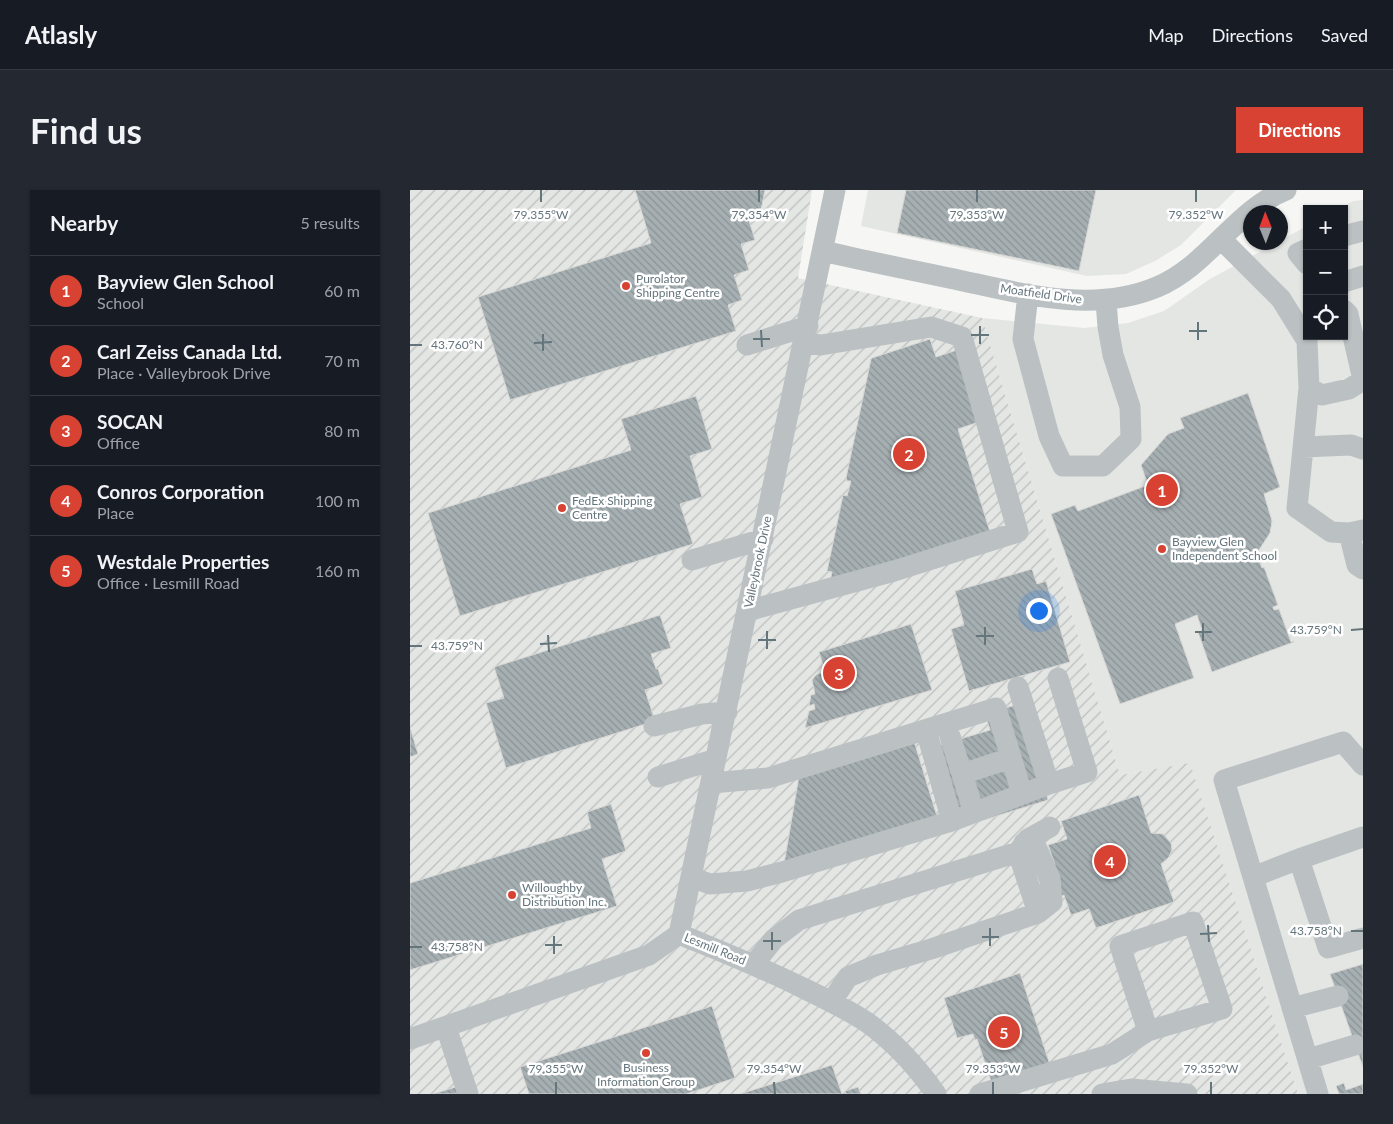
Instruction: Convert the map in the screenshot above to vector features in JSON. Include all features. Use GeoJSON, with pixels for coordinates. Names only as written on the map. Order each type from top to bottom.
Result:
{"type":"FeatureCollection","features":[{"type":"Feature","properties":{"kind":"street","name":"Valleybrook Drive"},"geometry":{"type":"LineString","coordinates":[[679,934],[835,190]]}},
{"type":"Feature","properties":{"kind":"street","name":"Moatfield Drive"},"geometry":{"type":"LineString","coordinates":[[823,250],[1028,294],[1068,300],[1106,301],[1157,287],[1187,269],[1236,223],[1255,208],[1286,190]]}},
{"type":"Feature","properties":{"kind":"street"},"geometry":{"type":"LineString","coordinates":[[1348,235],[1363,230]]}},
{"type":"Feature","properties":{"kind":"street"},"geometry":{"type":"LineString","coordinates":[[1221,239],[1281,300],[1307,341],[1309,388],[1297,508],[1331,532],[1356,531],[1357,565],[1363,569]]}},
{"type":"Feature","properties":{"kind":"street"},"geometry":{"type":"LineString","coordinates":[[1303,250],[1298,253],[1303,259]]}},
{"type":"Feature","properties":{"kind":"street"},"geometry":{"type":"LineString","coordinates":[[1348,281],[1363,276]]}},
{"type":"Feature","properties":{"kind":"street"},"geometry":{"type":"LineString","coordinates":[[1028,294],[1023,339],[1049,436],[1063,466],[1104,466],[1131,440],[1130,407],[1113,354],[1106,301]]}},
{"type":"Feature","properties":{"kind":"street"},"geometry":{"type":"LineString","coordinates":[[1309,388],[1348,377],[1363,380],[1348,314]]}},
{"type":"Feature","properties":{"kind":"street"},"geometry":{"type":"LineString","coordinates":[[747,345],[806,335],[821,345],[931,327],[962,337],[1018,532],[894,571],[747,611]]}},
{"type":"Feature","properties":{"kind":"street"},"geometry":{"type":"LineString","coordinates":[[1302,447],[1351,445],[1363,450]]}},
{"type":"Feature","properties":{"kind":"street"},"geometry":{"type":"LineString","coordinates":[[692,560],[763,539]]}},
{"type":"Feature","properties":{"kind":"street"},"geometry":{"type":"LineString","coordinates":[[691,877],[710,884],[747,881],[782,872],[952,821],[1049,784],[1087,772],[1058,678]]}},
{"type":"Feature","properties":{"kind":"street"},"geometry":{"type":"LineString","coordinates":[[1018,687],[1049,784]]}},
{"type":"Feature","properties":{"kind":"street"},"geometry":{"type":"LineString","coordinates":[[711,783],[768,778],[996,708],[1021,790]]}},
{"type":"Feature","properties":{"kind":"street"},"geometry":{"type":"LineString","coordinates":[[654,726],[702,714],[726,712]]}},
{"type":"Feature","properties":{"kind":"street"},"geometry":{"type":"LineString","coordinates":[[926,730],[952,821]]}},
{"type":"Feature","properties":{"kind":"street"},"geometry":{"type":"LineString","coordinates":[[950,736],[972,806]]}},
{"type":"Feature","properties":{"kind":"street"},"geometry":{"type":"LineString","coordinates":[[1318,1094],[1224,780],[1343,742],[1363,765]]}},
{"type":"Feature","properties":{"kind":"street"},"geometry":{"type":"LineString","coordinates":[[962,774],[1011,758]]}},
{"type":"Feature","properties":{"kind":"street"},"geometry":{"type":"LineString","coordinates":[[658,777],[716,759]]}},
{"type":"Feature","properties":{"kind":"street"},"geometry":{"type":"LineString","coordinates":[[768,778],[776,786],[792,786]]}},
{"type":"Feature","properties":{"kind":"street"},"geometry":{"type":"LineString","coordinates":[[754,964],[774,939],[798,920],[1021,848],[1028,839],[1050,827]]}},
{"type":"Feature","properties":{"kind":"street"},"geometry":{"type":"LineString","coordinates":[[1253,877],[1363,837]]}},
{"type":"Feature","properties":{"kind":"street"},"geometry":{"type":"LineString","coordinates":[[832,1001],[848,977],[855,974],[877,965],[1038,913],[1021,848]]}},
{"type":"Feature","properties":{"kind":"street"},"geometry":{"type":"LineString","coordinates":[[1299,860],[1328,948],[1363,938]]}},
{"type":"Feature","properties":{"kind":"street"},"geometry":{"type":"LineString","coordinates":[[980,1094],[1112,1054],[1148,1030],[1222,1009],[1193,922],[1120,946],[1148,1030]]}},
{"type":"Feature","properties":{"kind":"street","name":"Lesmill Road"},"geometry":{"type":"LineString","coordinates":[[410,1040],[649,955],[679,934],[754,964],[832,1001],[868,1023],[896,1047],[922,1074],[936,1094]]}},
{"type":"Feature","properties":{"kind":"street"},"geometry":{"type":"LineString","coordinates":[[1292,1008],[1338,996]]}},
{"type":"Feature","properties":{"kind":"street"},"geometry":{"type":"LineString","coordinates":[[446,1027],[468,1094]]}},
{"type":"Feature","properties":{"kind":"street"},"geometry":{"type":"LineString","coordinates":[[1308,1059],[1355,1045]]}},
{"type":"Feature","properties":{"kind":"street"},"geometry":{"type":"LineString","coordinates":[[1102,1094],[1130,1089],[1187,1094]]}},
{"type":"Feature","properties":{"kind":"shaded area"},"geometry":{"type":"Polygon","coordinates":[[[410,190],[812,190],[798,278],[982,318],[1120,775],[1190,763],[1298,1094],[410,1094],[410,190]]]}},
{"type":"Feature","properties":{"kind":"shaded area"},"geometry":{"type":"Polygon","coordinates":[[[868,190],[1236,190],[1181,245],[1155,261],[1126,274],[1087,276],[861,226],[868,190]]]}},
{"type":"Feature","properties":{"kind":"shaded area"},"geometry":{"type":"Polygon","coordinates":[[[1363,200],[1363,1094],[1298,1094],[1190,764],[1120,775],[982,318],[1084,328],[1128,323],[1164,311],[1210,279],[1263,250],[1288,250],[1288,236],[1303,228],[1303,340],[1348,340],[1348,205],[1346,205],[1353,201],[1363,200]]]}},
{"type":"Feature","properties":{"kind":"building","name":"Purolator Shipping Centre"},"geometry":{"type":"Polygon","coordinates":[[[635,190],[765,190],[760,215],[747,214],[755,240],[741,244],[749,270],[734,275],[742,300],[728,305],[736,331],[510,400],[478,297],[651,243],[635,190]]]}},
{"type":"Feature","properties":{"kind":"building"},"geometry":{"type":"Polygon","coordinates":[[[906,190],[1096,190],[1079,271],[897,233],[906,190]]]}},
{"type":"Feature","properties":{"kind":"building"},"geometry":{"type":"Polygon","coordinates":[[[930,339],[936,357],[957,350],[979,422],[958,429],[991,535],[830,581],[832,572],[827,571],[843,495],[847,496],[851,481],[847,481],[846,478],[871,359],[930,339]]]}},
{"type":"Feature","properties":{"kind":"building","name":"Bayview Glen Independent School"},"geometry":{"type":"Polygon","coordinates":[[[1248,393],[1280,487],[1264,494],[1272,521],[1270,533],[1257,553],[1278,605],[1273,607],[1274,610],[1279,609],[1291,642],[1294,642],[1212,672],[1198,632],[1202,630],[1197,615],[1175,624],[1194,678],[1120,704],[1051,514],[1075,505],[1078,511],[1148,485],[1141,465],[1168,434],[1184,428],[1180,418],[1248,393]]]}},
{"type":"Feature","properties":{"kind":"building","name":"FedEx Shipping Centre"},"geometry":{"type":"Polygon","coordinates":[[[696,396],[712,449],[690,456],[702,497],[680,504],[693,544],[460,616],[428,513],[631,450],[621,419],[696,396]]]}},
{"type":"Feature","properties":{"kind":"building"},"geometry":{"type":"Polygon","coordinates":[[[1032,569],[1037,584],[1046,581],[1070,662],[969,691],[951,629],[964,625],[955,591],[1032,569]]]}},
{"type":"Feature","properties":{"kind":"building"},"geometry":{"type":"Polygon","coordinates":[[[660,615],[671,648],[651,654],[663,684],[645,690],[655,721],[506,768],[486,703],[504,698],[494,667],[660,615]]]}},
{"type":"Feature","properties":{"kind":"building"},"geometry":{"type":"Polygon","coordinates":[[[911,624],[932,690],[805,728],[809,711],[815,709],[814,704],[809,706],[811,695],[815,694],[812,680],[816,675],[825,671],[819,652],[911,624]]]}},
{"type":"Feature","properties":{"kind":"building"},"geometry":{"type":"Polygon","coordinates":[[[1019,704],[1048,800],[958,828],[933,747],[990,730],[985,714],[1019,704]]]}},
{"type":"Feature","properties":{"kind":"building"},"geometry":{"type":"Polygon","coordinates":[[[410,727],[418,754],[410,757],[410,727]]]}},
{"type":"Feature","properties":{"kind":"building"},"geometry":{"type":"Polygon","coordinates":[[[914,741],[939,823],[783,870],[799,776],[914,741]]]}},
{"type":"Feature","properties":{"kind":"building"},"geometry":{"type":"Polygon","coordinates":[[[1139,795],[1151,833],[1163,834],[1171,843],[1172,850],[1169,857],[1161,864],[1174,902],[1096,928],[1089,909],[1071,915],[1064,895],[1046,901],[1036,872],[1055,865],[1048,845],[1067,839],[1061,821],[1139,795]]]}},
{"type":"Feature","properties":{"kind":"building","name":"Willoughby Distribution Inc."},"geometry":{"type":"Polygon","coordinates":[[[611,804],[626,851],[602,859],[617,906],[410,970],[410,883],[591,828],[587,812],[611,804]]]}},
{"type":"Feature","properties":{"kind":"building"},"geometry":{"type":"Polygon","coordinates":[[[1363,964],[1363,1067],[1330,974],[1363,964]]]}},
{"type":"Feature","properties":{"kind":"building"},"geometry":{"type":"Polygon","coordinates":[[[1020,973],[1051,1068],[993,1087],[977,1039],[975,1040],[973,1034],[957,1038],[944,998],[1020,973]]]}},
{"type":"Feature","properties":{"kind":"building","name":"Business Information Group"},"geometry":{"type":"Polygon","coordinates":[[[712,1006],[735,1078],[686,1094],[529,1094],[520,1067],[712,1006]]]}},
{"type":"Feature","properties":{"kind":"building"},"geometry":{"type":"Polygon","coordinates":[[[832,1065],[842,1094],[740,1094],[832,1065]]]}},
{"type":"Feature","properties":{"kind":"building"},"geometry":{"type":"Polygon","coordinates":[[[1344,1083],[1346,1090],[1363,1084],[1363,1094],[1339,1094],[1336,1086],[1344,1083]]]}},
{"type":"Feature","properties":{"kind":"building"},"geometry":{"type":"Polygon","coordinates":[[[456,1087],[458,1094],[433,1094],[456,1087]]]}},
{"type":"Feature","properties":{"kind":"building"},"geometry":{"type":"Polygon","coordinates":[[[858,1087],[861,1094],[846,1094],[845,1091],[858,1087]]]}},
{"type":"Feature","properties":{"kind":"place","name":"Purolator Shipping Centre"},"geometry":{"type":"Point","coordinates":[626,286]}},
{"type":"Feature","properties":{"kind":"place","name":"Carl Zeiss Canada Ltd."},"geometry":{"type":"Point","coordinates":[909,454]}},
{"type":"Feature","properties":{"kind":"place","name":"Bayview Glen School"},"geometry":{"type":"Point","coordinates":[1162,490]}},
{"type":"Feature","properties":{"kind":"place","name":"FedEx Shipping Centre"},"geometry":{"type":"Point","coordinates":[562,508]}},
{"type":"Feature","properties":{"kind":"place","name":"Bayview Glen Independent School"},"geometry":{"type":"Point","coordinates":[1162,549]}},
{"type":"Feature","properties":{"kind":"place","name":"SOCAN"},"geometry":{"type":"Point","coordinates":[839,673]}},
{"type":"Feature","properties":{"kind":"place","name":"Conros Corporation"},"geometry":{"type":"Point","coordinates":[1110,861]}},
{"type":"Feature","properties":{"kind":"place","name":"Willoughby Distribution Inc."},"geometry":{"type":"Point","coordinates":[512,895]}},
{"type":"Feature","properties":{"kind":"place","name":"Westdale Properties"},"geometry":{"type":"Point","coordinates":[1004,1032]}},
{"type":"Feature","properties":{"kind":"place","name":"Business Information Group"},"geometry":{"type":"Point","coordinates":[646,1053]}}]}
